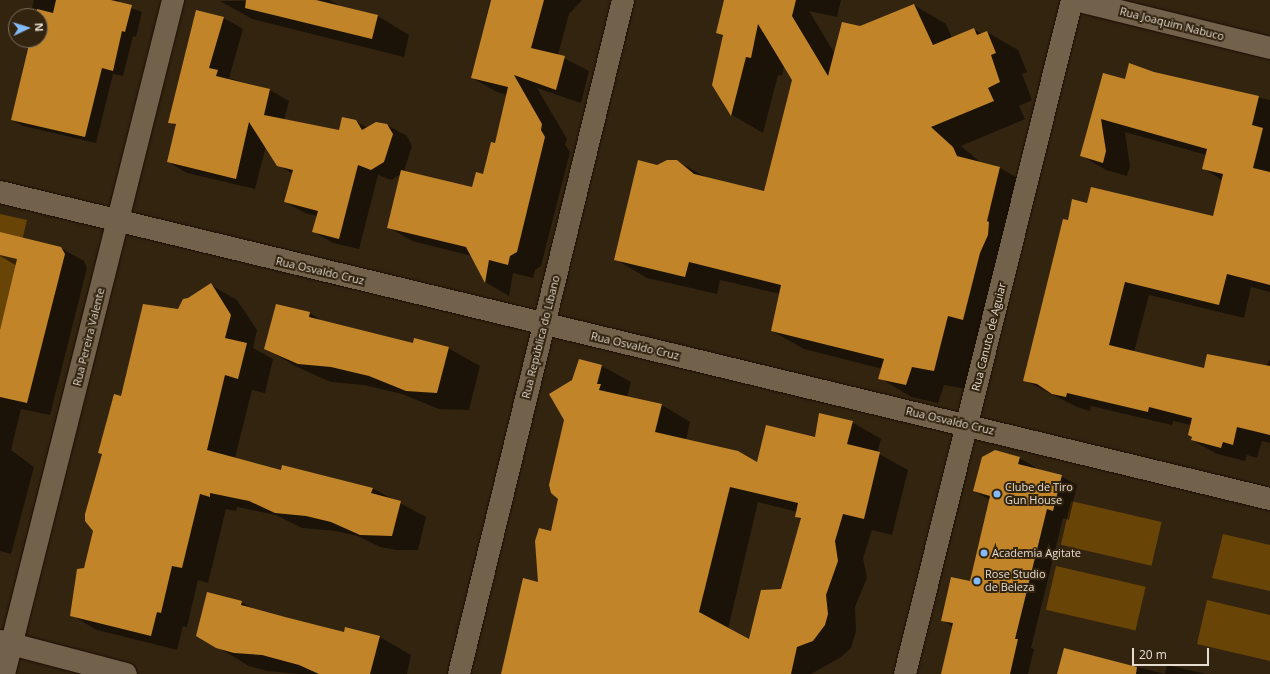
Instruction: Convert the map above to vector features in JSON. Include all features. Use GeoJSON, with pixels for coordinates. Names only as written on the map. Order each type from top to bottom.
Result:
{"type":"FeatureCollection","features":[{"type":"Feature","properties":{"kind":"street","name":"Rua Pereira Valente"},"geometry":{"type":"LineString","coordinates":[[4,674],[6,642],[117,222],[173,0]]}},
{"type":"Feature","properties":{"kind":"street","name":"Rua República do Líbano"},"geometry":{"type":"LineString","coordinates":[[459,674],[622,0]]}},
{"type":"Feature","properties":{"kind":"street","name":"Rua Joaquim Nabuco"},"geometry":{"type":"LineString","coordinates":[[1073,0],[1270,48]]}},
{"type":"Feature","properties":{"kind":"street","name":"Rua Canuto de Aguiar"},"geometry":{"type":"LineString","coordinates":[[905,674],[1073,0]]}},
{"type":"Feature","properties":{"kind":"street","name":"Rua Osvaldo Cruz"},"geometry":{"type":"LineString","coordinates":[[0,192],[117,222],[1270,499]]}},
{"type":"Feature","properties":{"kind":"street"},"geometry":{"type":"LineString","coordinates":[[6,642],[126,674]]}},
{"type":"Feature","properties":{"kind":"shaded area"},"geometry":{"type":"Polygon","coordinates":[[[0,214],[27,220],[0,330],[0,214]]]}},
{"type":"Feature","properties":{"kind":"shaded area"},"geometry":{"type":"Polygon","coordinates":[[[1071,501],[1162,522],[1151,566],[1061,545],[1071,501]]]}},
{"type":"Feature","properties":{"kind":"shaded area"},"geometry":{"type":"Polygon","coordinates":[[[1223,534],[1270,545],[1270,591],[1212,578],[1223,534]]]}},
{"type":"Feature","properties":{"kind":"shaded area"},"geometry":{"type":"Polygon","coordinates":[[[1056,566],[1146,587],[1136,631],[1046,610],[1056,566]]]}},
{"type":"Feature","properties":{"kind":"shaded area"},"geometry":{"type":"Polygon","coordinates":[[[1207,600],[1270,615],[1270,661],[1197,644],[1207,600]]]}},
{"type":"Feature","properties":{"kind":"building"},"geometry":{"type":"Polygon","coordinates":[[[56,0],[111,0],[132,5],[125,32],[122,31],[113,71],[102,68],[85,137],[11,120],[28,48],[48,48],[48,12],[53,13],[56,0]]]}},
{"type":"Feature","properties":{"kind":"building"},"geometry":{"type":"Polygon","coordinates":[[[246,0],[316,0],[378,15],[372,39],[245,8],[246,0]]]}},
{"type":"Feature","properties":{"kind":"building"},"geometry":{"type":"Polygon","coordinates":[[[491,0],[544,0],[531,48],[565,56],[556,90],[514,75],[542,124],[541,130],[545,137],[517,252],[510,256],[508,265],[489,260],[485,283],[466,247],[387,228],[401,170],[472,187],[476,172],[483,174],[491,142],[495,143],[508,87],[471,78],[491,0]]]}},
{"type":"Feature","properties":{"kind":"building"},"geometry":{"type":"Polygon","coordinates":[[[724,0],[796,0],[792,16],[828,76],[842,22],[860,26],[914,4],[933,45],[974,28],[977,35],[987,31],[996,53],[991,55],[1000,82],[988,88],[994,101],[931,127],[953,147],[957,156],[1000,167],[987,221],[989,222],[988,235],[980,253],[963,320],[948,316],[934,371],[912,367],[906,385],[878,379],[884,359],[771,331],[781,285],[689,262],[685,277],[614,260],[638,160],[657,165],[667,160],[677,160],[694,174],[764,191],[792,80],[758,24],[751,58],[746,57],[731,116],[712,85],[723,35],[716,33],[724,0]]]}},
{"type":"Feature","properties":{"kind":"building"},"geometry":{"type":"Polygon","coordinates":[[[196,10],[224,17],[209,68],[218,70],[216,76],[270,89],[264,115],[339,130],[342,117],[356,120],[362,130],[376,122],[387,124],[393,134],[384,162],[371,170],[358,165],[339,239],[312,232],[318,211],[284,202],[293,170],[277,166],[249,122],[236,179],[167,162],[176,124],[168,123],[196,10]]]}},
{"type":"Feature","properties":{"kind":"building"},"geometry":{"type":"Polygon","coordinates":[[[1129,63],[1154,72],[1259,96],[1252,125],[1263,128],[1253,168],[1270,172],[1270,285],[1227,274],[1219,305],[1125,282],[1109,345],[1204,368],[1207,354],[1270,366],[1270,435],[1237,427],[1233,445],[1223,442],[1221,448],[1191,440],[1192,437],[1188,435],[1192,418],[1149,407],[1148,412],[1067,393],[1066,397],[1052,394],[1037,384],[1023,381],[1063,219],[1068,220],[1072,199],[1087,203],[1091,187],[1213,216],[1223,174],[1202,169],[1207,149],[1101,119],[1106,151],[1103,163],[1080,156],[1103,73],[1125,79],[1129,63]]]}},
{"type":"Feature","properties":{"kind":"building"},"geometry":{"type":"Polygon","coordinates":[[[0,232],[61,247],[65,254],[27,403],[0,397],[0,330],[17,259],[0,255],[0,232]]]}},
{"type":"Feature","properties":{"kind":"building"},"geometry":{"type":"Polygon","coordinates":[[[211,283],[231,315],[225,338],[247,343],[238,379],[225,375],[207,450],[281,470],[282,465],[373,488],[371,493],[401,501],[392,536],[360,535],[331,522],[306,516],[275,513],[249,501],[210,493],[210,497],[200,494],[182,568],[172,566],[161,613],[157,612],[151,636],[70,616],[77,569],[84,568],[93,531],[85,521],[85,514],[102,454],[98,453],[114,394],[121,396],[143,304],[178,309],[183,299],[188,298],[211,283]]]}},
{"type":"Feature","properties":{"kind":"building"},"geometry":{"type":"Polygon","coordinates":[[[276,304],[310,312],[309,317],[413,343],[414,338],[449,347],[437,393],[406,391],[369,376],[331,367],[298,364],[264,349],[276,304]]]}},
{"type":"Feature","properties":{"kind":"building"},"geometry":{"type":"Polygon","coordinates":[[[579,359],[602,365],[597,384],[601,384],[599,390],[662,404],[655,432],[738,451],[757,462],[766,425],[815,437],[819,413],[853,421],[847,444],[880,452],[864,519],[843,514],[835,541],[838,561],[826,595],[828,614],[825,625],[813,641],[797,647],[791,674],[501,674],[523,578],[538,582],[535,541],[539,528],[551,531],[558,499],[551,493],[549,485],[564,420],[549,394],[572,380],[579,359]],[[730,487],[699,612],[749,639],[761,590],[781,589],[801,518],[795,517],[798,503],[730,487]]]}},
{"type":"Feature","properties":{"kind":"building"},"geometry":{"type":"Polygon","coordinates":[[[995,450],[1020,457],[1018,464],[1062,475],[1053,511],[1047,509],[1015,639],[1018,639],[1010,674],[941,674],[953,623],[941,621],[951,577],[970,581],[990,496],[973,491],[982,457],[995,450]]]}},
{"type":"Feature","properties":{"kind":"building"},"geometry":{"type":"Polygon","coordinates":[[[207,592],[242,601],[241,605],[285,617],[344,632],[345,627],[380,636],[370,674],[319,674],[299,665],[262,655],[234,653],[216,648],[196,636],[207,592]]]}},
{"type":"Feature","properties":{"kind":"building"},"geometry":{"type":"Polygon","coordinates":[[[1064,648],[1137,667],[1136,674],[1057,674],[1064,648]]]}},
{"type":"Feature","properties":{"kind":"place","name":"Clube de Tiro Gun House"},"geometry":{"type":"Point","coordinates":[997,494]}},
{"type":"Feature","properties":{"kind":"place","name":"Academia Agitate"},"geometry":{"type":"Point","coordinates":[984,553]}},
{"type":"Feature","properties":{"kind":"place","name":"Rose Studio de Beleza"},"geometry":{"type":"Point","coordinates":[977,581]}}]}
